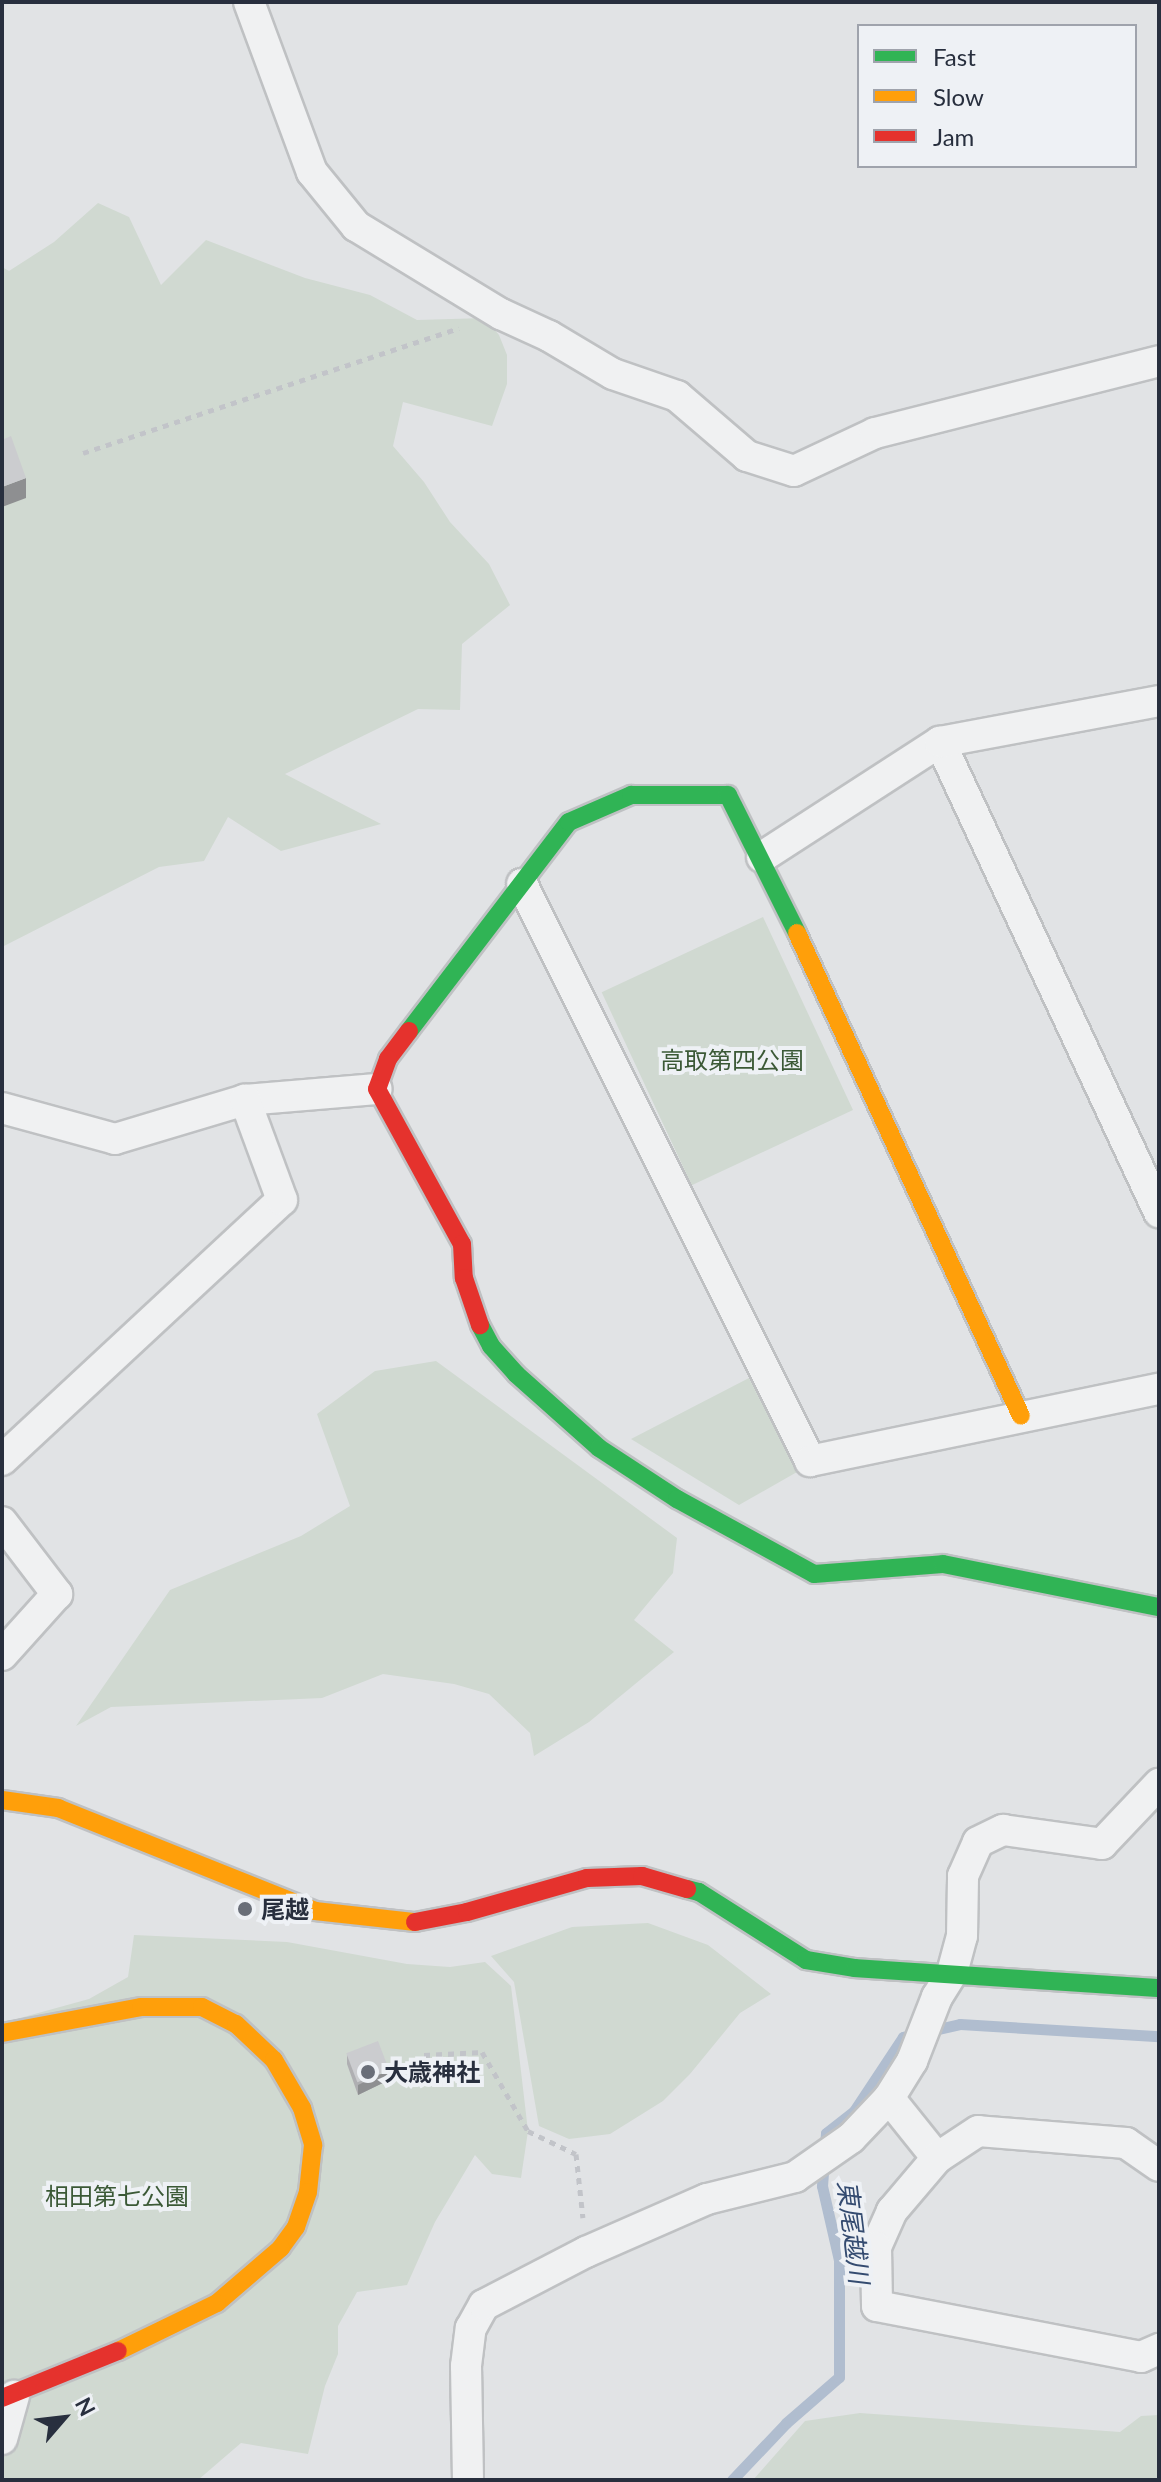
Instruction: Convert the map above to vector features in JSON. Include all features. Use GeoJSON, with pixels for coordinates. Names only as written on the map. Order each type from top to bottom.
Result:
{"type":"FeatureCollection","features":[{"type":"Feature","properties":{"kind":"street"},"geometry":{"type":"LineString","coordinates":[[249,2],[312,172],[356,226],[501,314],[549,336],[613,374],[677,396],[747,456],[794,471],[875,433],[1159,361]]}},
{"type":"Feature","properties":{"kind":"street"},"geometry":{"type":"LineString","coordinates":[[762,857],[940,742],[1159,701]]}},
{"type":"Feature","properties":{"kind":"street"},"geometry":{"type":"LineString","coordinates":[[940,742],[1159,1212]]}},
{"type":"Feature","properties":{"kind":"street"},"geometry":{"type":"LineString","coordinates":[[1021,1416],[762,857],[728,795],[631,795],[569,822],[388,1059],[377,1089],[462,1244],[467,1290],[475,1316],[491,1346],[516,1374],[599,1448],[677,1499],[814,1574],[943,1564],[1159,1607]]}},
{"type":"Feature","properties":{"kind":"street"},"geometry":{"type":"LineString","coordinates":[[522,884],[810,1461],[1159,1389]]}},
{"type":"Feature","properties":{"kind":"street"},"geometry":{"type":"LineString","coordinates":[[2,1108],[115,1139],[245,1100],[377,1089]]}},
{"type":"Feature","properties":{"kind":"street"},"geometry":{"type":"LineString","coordinates":[[2,1460],[282,1200],[245,1100]]}},
{"type":"Feature","properties":{"kind":"street"},"geometry":{"type":"LineString","coordinates":[[2,1522],[57,1594],[2,1655]]}},
{"type":"Feature","properties":{"kind":"street"},"geometry":{"type":"LineString","coordinates":[[468,2480],[466,2366],[471,2328],[484,2305],[586,2252],[707,2199],[795,2177],[851,2138],[889,2098],[912,2061],[937,1997],[952,1973],[962,1936],[963,1876],[978,1842],[1003,1830],[1102,1844],[1159,1784]]}},
{"type":"Feature","properties":{"kind":"street"},"geometry":{"type":"LineString","coordinates":[[2,1800],[58,1808],[315,1911],[410,1923],[467,1912],[587,1878],[642,1876],[699,1892],[806,1960],[855,1968],[1159,1988]]}},
{"type":"Feature","properties":{"kind":"street"},"geometry":{"type":"LineString","coordinates":[[2,2033],[141,2007],[202,2007],[236,2024],[274,2060],[302,2108],[313,2145],[308,2192],[296,2227],[281,2248],[217,2303],[161,2332],[8,2397],[2,2439]]}},
{"type":"Feature","properties":{"kind":"street"},"geometry":{"type":"LineString","coordinates":[[889,2098],[937,2158]]}},
{"type":"Feature","properties":{"kind":"street"},"geometry":{"type":"LineString","coordinates":[[1159,2166],[1126,2143],[978,2131],[937,2158],[892,2211],[876,2247],[877,2306],[1141,2357],[1159,2349]]}},
{"type":"Feature","properties":{"kind":"path"},"geometry":{"type":"LineString","coordinates":[[83,453],[501,314]]}},
{"type":"Feature","properties":{"kind":"path"},"geometry":{"type":"LineString","coordinates":[[424,2055],[482,2052],[528,2131],[576,2154],[586,2252]]}},
{"type":"Feature","properties":{"kind":"green space"},"geometry":{"type":"Polygon","coordinates":[[[98,203],[129,217],[161,285],[206,240],[305,278],[370,295],[417,320],[485,318],[499,335],[507,355],[507,384],[492,426],[403,402],[393,446],[424,482],[450,522],[489,564],[510,605],[462,644],[460,710],[418,709],[285,774],[381,824],[281,851],[228,817],[204,861],[159,867],[2,947],[2,267],[9,271],[54,242],[98,203]]]}},
{"type":"Feature","properties":{"kind":"green space","name":"高取第四公園"},"geometry":{"type":"Polygon","coordinates":[[[763,917],[853,1110],[692,1185],[602,992],[763,917]]]}},
{"type":"Feature","properties":{"kind":"green space"},"geometry":{"type":"Polygon","coordinates":[[[436,1361],[677,1538],[673,1573],[634,1620],[674,1652],[589,1722],[534,1756],[530,1733],[489,1694],[454,1684],[383,1674],[322,1698],[111,1707],[76,1726],[170,1590],[301,1536],[350,1506],[317,1414],[375,1371],[436,1361]]]}},
{"type":"Feature","properties":{"kind":"green space"},"geometry":{"type":"Polygon","coordinates":[[[749,1378],[797,1472],[739,1505],[631,1439],[749,1378]]]}},
{"type":"Feature","properties":{"kind":"green space"},"geometry":{"type":"Polygon","coordinates":[[[648,1923],[708,1945],[771,1994],[740,2013],[690,2074],[663,2101],[610,2134],[569,2139],[539,2126],[514,1982],[491,1956],[572,1927],[648,1923]]]}},
{"type":"Feature","properties":{"kind":"green space","name":"相田第七公園"},"geometry":{"type":"Polygon","coordinates":[[[134,1935],[287,1942],[407,1964],[450,1967],[485,1962],[511,1986],[528,2131],[521,2178],[492,2174],[475,2155],[435,2222],[407,2285],[357,2292],[338,2326],[338,2354],[325,2386],[308,2454],[241,2443],[198,2480],[2,2480],[2,2023],[89,1999],[128,1977],[134,1935]]]}},
{"type":"Feature","properties":{"kind":"green space"},"geometry":{"type":"Polygon","coordinates":[[[860,2413],[1120,2432],[1141,2416],[1159,2415],[1159,2480],[753,2480],[805,2421],[860,2413]]]}},
{"type":"Feature","properties":{"kind":"building"},"geometry":{"type":"Polygon","coordinates":[[[11,436],[26,478],[2,487],[2,440],[11,436]]]}},
{"type":"Feature","properties":{"kind":"building"},"geometry":{"type":"Polygon","coordinates":[[[378,2041],[389,2070],[357,2082],[346,2053],[378,2041]]]}},
{"type":"Feature","properties":{"kind":"waterway","name":"東尾越川"},"geometry":{"type":"LineString","coordinates":[[732,2480],[786,2423],[839,2377],[839,2260],[822,2186],[826,2133],[854,2111],[903,2037],[960,2024],[1159,2036]]}},
{"type":"Feature","properties":{"kind":"traffic: fast"},"geometry":{"type":"LineString","coordinates":[[409,1031],[569,822],[631,795],[728,795],[797,933]]}},
{"type":"Feature","properties":{"kind":"traffic: fast"},"geometry":{"type":"LineString","coordinates":[[480,1325],[491,1346],[516,1374],[599,1448],[677,1499],[814,1574],[943,1564],[1159,1607]]}},
{"type":"Feature","properties":{"kind":"traffic: fast"},"geometry":{"type":"LineString","coordinates":[[687,1889],[699,1892],[806,1960],[855,1968],[1159,1988]]}},
{"type":"Feature","properties":{"kind":"traffic: slow"},"geometry":{"type":"LineString","coordinates":[[797,933],[1021,1416]]}},
{"type":"Feature","properties":{"kind":"traffic: slow"},"geometry":{"type":"LineString","coordinates":[[2,1800],[58,1808],[315,1911],[415,1922]]}},
{"type":"Feature","properties":{"kind":"traffic: slow"},"geometry":{"type":"LineString","coordinates":[[2,2033],[141,2007],[202,2007],[236,2024],[274,2060],[302,2108],[313,2145],[308,2192],[296,2227],[281,2248],[217,2303],[118,2351]]}},
{"type":"Feature","properties":{"kind":"traffic: jam"},"geometry":{"type":"LineString","coordinates":[[409,1031],[388,1059],[377,1089],[462,1244],[464,1278],[480,1325]]}},
{"type":"Feature","properties":{"kind":"traffic: jam"},"geometry":{"type":"LineString","coordinates":[[415,1922],[467,1912],[587,1878],[642,1876],[687,1889]]}},
{"type":"Feature","properties":{"kind":"traffic: jam"},"geometry":{"type":"LineString","coordinates":[[2,2398],[118,2351]]}},
{"type":"Feature","properties":{"kind":"place","name":"尾越"},"geometry":{"type":"Point","coordinates":[245,1909]}},
{"type":"Feature","properties":{"kind":"place","name":"大歳神社"},"geometry":{"type":"Point","coordinates":[368,2072]}}]}
